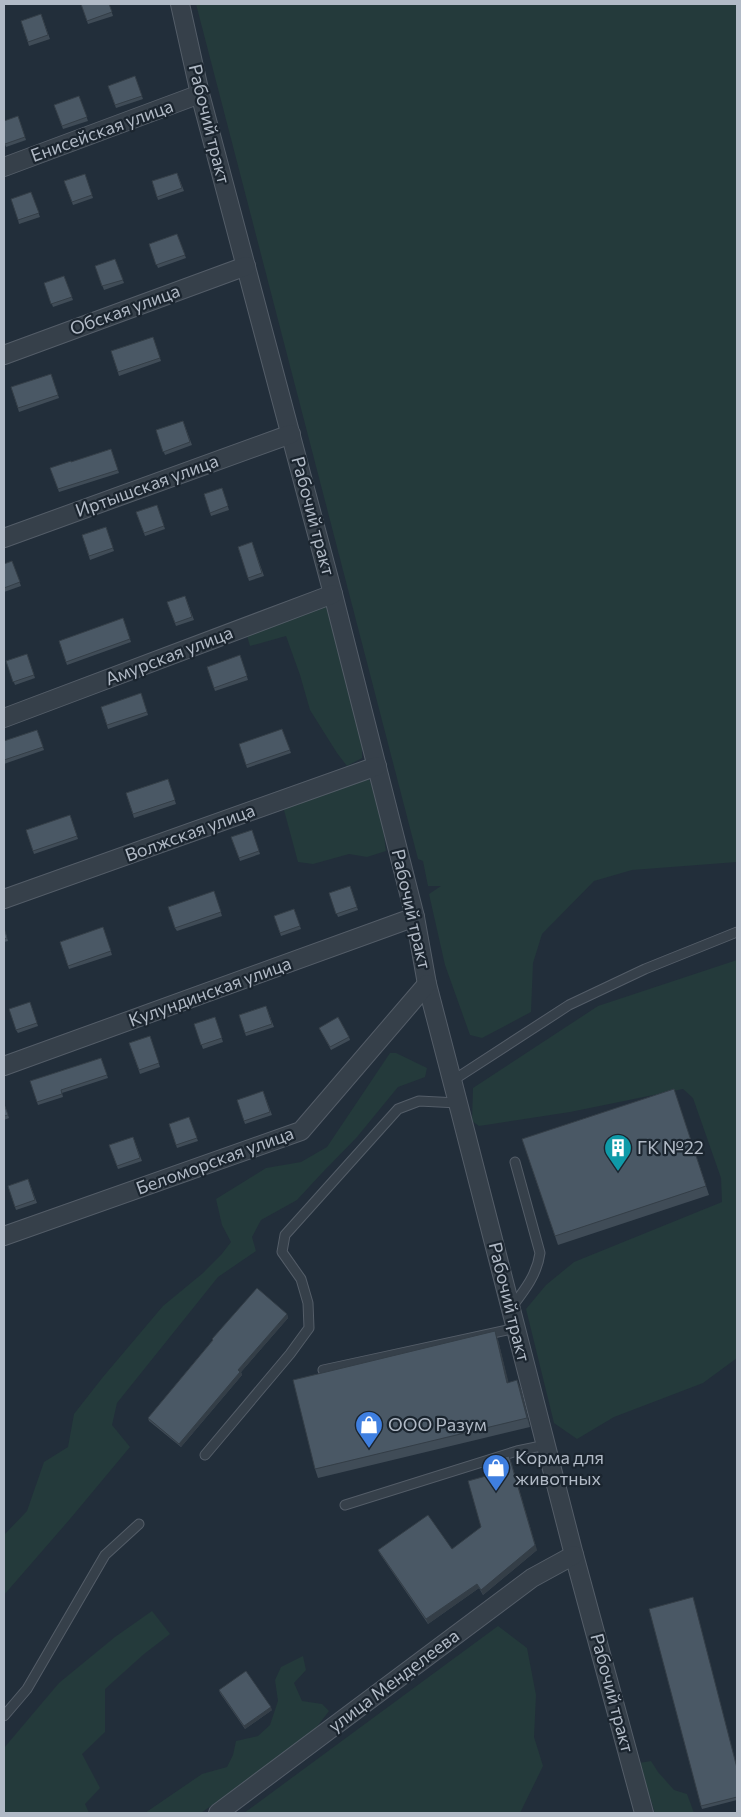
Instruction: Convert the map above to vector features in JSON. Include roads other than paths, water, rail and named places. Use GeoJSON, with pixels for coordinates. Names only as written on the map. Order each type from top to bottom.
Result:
{"type":"FeatureCollection","features":[{"type":"Feature","properties":{"kind":"street","name":"Рабочий тракт"},"geometry":{"type":"LineString","coordinates":[[180,4],[200,94],[334,594],[415,917],[427,984],[574,1555],[644,1813]]}},
{"type":"Feature","properties":{"kind":"street","name":"Енисейская улица"},"geometry":{"type":"LineString","coordinates":[[4,167],[200,94]]}},
{"type":"Feature","properties":{"kind":"street","name":"Обская улица"},"geometry":{"type":"LineString","coordinates":[[4,355],[246,266]]}},
{"type":"Feature","properties":{"kind":"street","name":"Иртышская улица"},"geometry":{"type":"LineString","coordinates":[[4,538],[291,434]]}},
{"type":"Feature","properties":{"kind":"street","name":"Амурская улица"},"geometry":{"type":"LineString","coordinates":[[4,718],[334,594]]}},
{"type":"Feature","properties":{"kind":"street","name":"Волжская улица"},"geometry":{"type":"LineString","coordinates":[[4,899],[377,766]]}},
{"type":"Feature","properties":{"kind":"street","name":"Кулундинская улица"},"geometry":{"type":"LineString","coordinates":[[4,1066],[415,917]]}},
{"type":"Feature","properties":{"kind":"street","name":"Беломорская улица"},"geometry":{"type":"LineString","coordinates":[[4,1236],[301,1131],[427,984]]}},
{"type":"Feature","properties":{"kind":"street","name":"улица Менделеева"},"geometry":{"type":"LineString","coordinates":[[218,1813],[532,1578],[574,1555]]}},
{"type":"Feature","properties":{"kind":"lane"},"geometry":{"type":"LineString","coordinates":[[452,1081],[569,1005],[645,969],[737,932]]}},
{"type":"Feature","properties":{"kind":"lane"},"geometry":{"type":"LineString","coordinates":[[205,1456],[290,1354],[309,1328],[308,1303],[301,1279],[282,1252],[285,1235],[398,1109],[419,1101],[458,1103]]}},
{"type":"Feature","properties":{"kind":"lane"},"geometry":{"type":"LineString","coordinates":[[511,1309],[532,1279],[538,1266],[540,1253],[515,1162]]}},
{"type":"Feature","properties":{"kind":"lane"},"geometry":{"type":"LineString","coordinates":[[324,1370],[516,1328]]}},
{"type":"Feature","properties":{"kind":"lane"},"geometry":{"type":"LineString","coordinates":[[345,1505],[517,1451],[546,1445]]}},
{"type":"Feature","properties":{"kind":"lane"},"geometry":{"type":"LineString","coordinates":[[4,1716],[27,1689],[105,1555],[139,1524]]}},
{"type":"Feature","properties":{"kind":"place","name":"ГК №22"},"geometry":{"type":"Point","coordinates":[618,1172]}},
{"type":"Feature","properties":{"kind":"place","name":"ООО Разум"},"geometry":{"type":"Point","coordinates":[369,1449]}},
{"type":"Feature","properties":{"kind":"place","name":"Корма для животных"},"geometry":{"type":"Point","coordinates":[496,1492]}}]}
